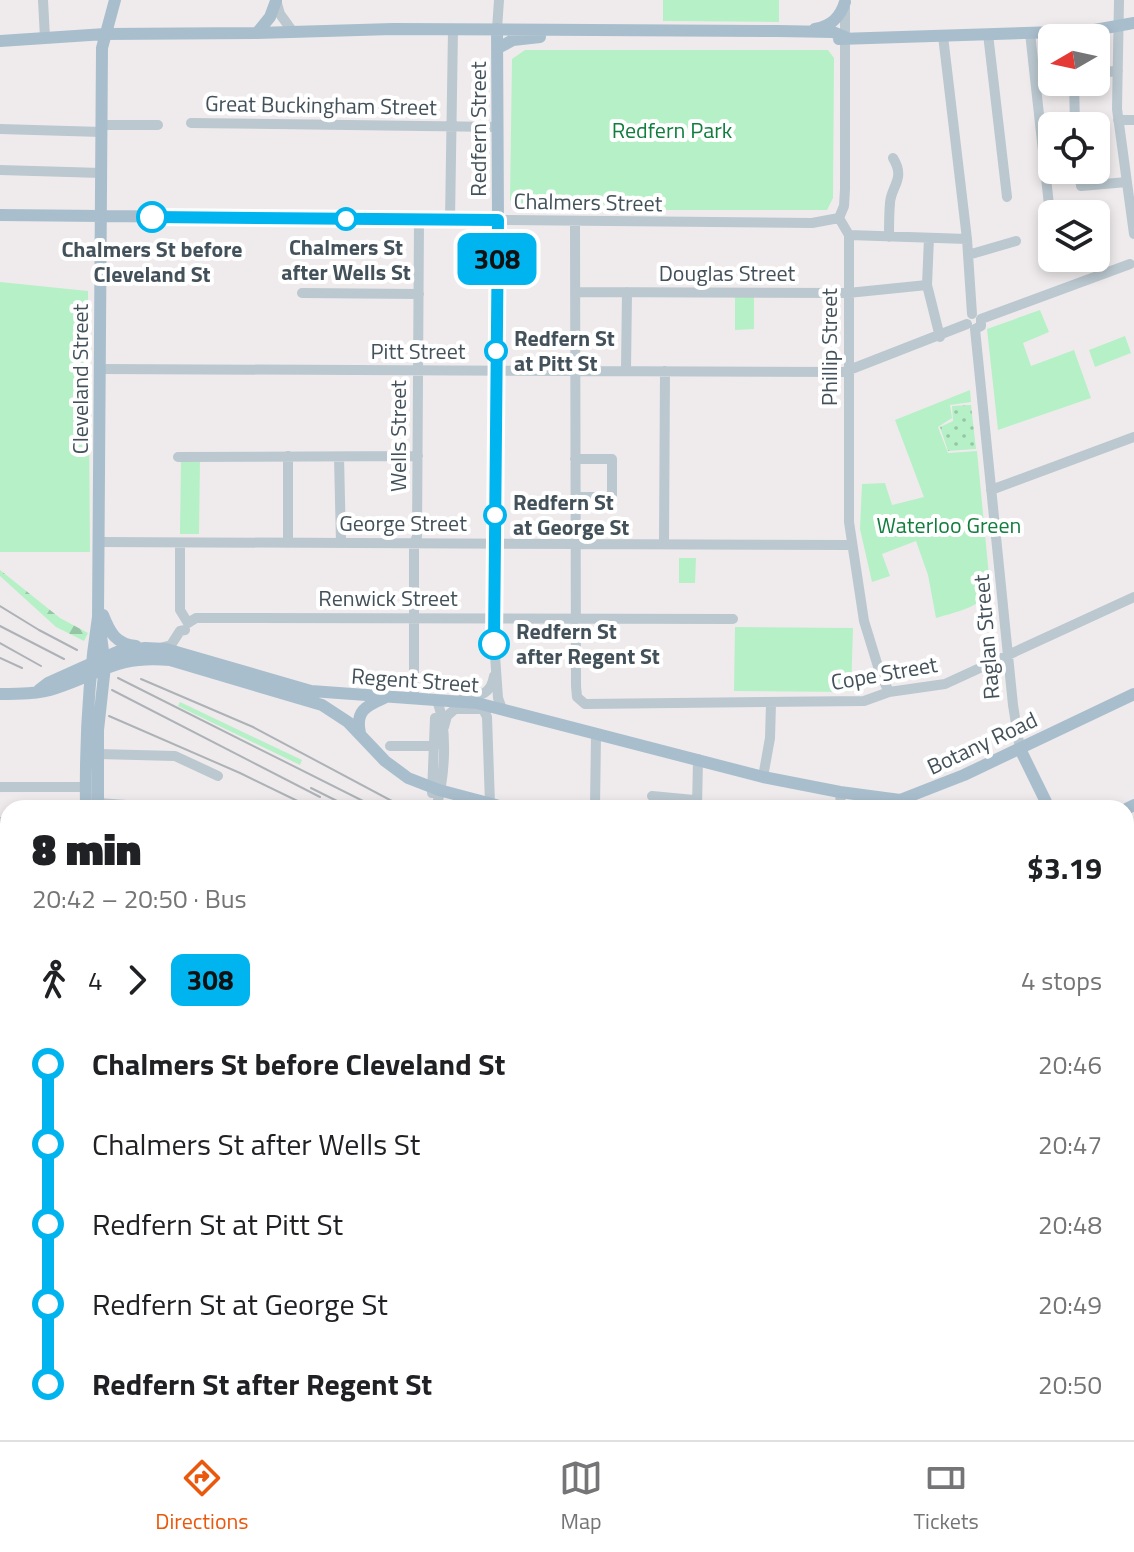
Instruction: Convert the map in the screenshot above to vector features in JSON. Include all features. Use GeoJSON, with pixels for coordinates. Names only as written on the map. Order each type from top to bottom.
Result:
{"type":"FeatureCollection","features":[{"type":"Feature","properties":{"kind":"main road","name":"Cleveland Street"},"geometry":{"type":"LineString","coordinates":[[94,800],[105,662],[98,617],[102,54],[115,0]]}},
{"type":"Feature","properties":{"kind":"main road"},"geometry":{"type":"LineString","coordinates":[[257,33],[270,17],[276,0]]}},
{"type":"Feature","properties":{"kind":"main road"},"geometry":{"type":"LineString","coordinates":[[804,32],[831,24],[840,16],[845,1]]}},
{"type":"Feature","properties":{"kind":"main road"},"geometry":{"type":"LineString","coordinates":[[498,48],[513,40],[533,37],[833,41],[845,37],[1098,30],[1134,23]]}},
{"type":"Feature","properties":{"kind":"main road"},"geometry":{"type":"LineString","coordinates":[[0,41],[105,34],[453,29],[833,32],[845,37]]}},
{"type":"Feature","properties":{"kind":"main road","name":"Redfern Street"},"geometry":{"type":"LineString","coordinates":[[497,29],[498,220]]}},
{"type":"Feature","properties":{"kind":"main road","name":"Chalmers Street"},"geometry":{"type":"LineString","coordinates":[[0,215],[498,220]]}},
{"type":"Feature","properties":{"kind":"main road"},"geometry":{"type":"LineString","coordinates":[[98,600],[103,617],[116,640],[152,651]]}},
{"type":"Feature","properties":{"kind":"main road","name":"Cleveland Street"},"geometry":{"type":"LineString","coordinates":[[91,800],[86,787],[86,712],[98,617]]}},
{"type":"Feature","properties":{"kind":"main road","name":"Regent Street"},"geometry":{"type":"LineString","coordinates":[[39,690],[48,683],[105,662],[123,651],[185,653],[311,691],[456,700],[763,777],[840,792]]}},
{"type":"Feature","properties":{"kind":"main road"},"geometry":{"type":"LineString","coordinates":[[101,696],[115,673],[152,651]]}},
{"type":"Feature","properties":{"kind":"main road","name":"Regent Street"},"geometry":{"type":"LineString","coordinates":[[152,651],[182,663],[312,701],[336,713],[392,767],[408,778],[476,800]]}},
{"type":"Feature","properties":{"kind":"main road","name":"Regent Street"},"geometry":{"type":"LineString","coordinates":[[0,694],[58,687],[90,668]]}},
{"type":"Feature","properties":{"kind":"main road"},"geometry":{"type":"LineString","coordinates":[[58,687],[79,693],[86,712]]}},
{"type":"Feature","properties":{"kind":"main road","name":"Botany Road"},"geometry":{"type":"LineString","coordinates":[[908,800],[1134,694]]}},
{"type":"Feature","properties":{"kind":"main road"},"geometry":{"type":"LineString","coordinates":[[360,733],[360,713],[386,697]]}},
{"type":"Feature","properties":{"kind":"main road"},"geometry":{"type":"LineString","coordinates":[[1020,749],[1045,800]]}},
{"type":"Feature","properties":{"kind":"main road","name":"Botany Road"},"geometry":{"type":"LineString","coordinates":[[840,792],[881,800]]}},
{"type":"Feature","properties":{"kind":"street"},"geometry":{"type":"LineString","coordinates":[[43,0],[45,38]]}},
{"type":"Feature","properties":{"kind":"street"},"geometry":{"type":"LineString","coordinates":[[276,0],[280,14],[293,32]]}},
{"type":"Feature","properties":{"kind":"street","name":"Redfern Street"},"geometry":{"type":"LineString","coordinates":[[497,29],[499,0]]}},
{"type":"Feature","properties":{"kind":"street"},"geometry":{"type":"LineString","coordinates":[[1119,0],[1118,120],[1134,234]]}},
{"type":"Feature","properties":{"kind":"street"},"geometry":{"type":"LineString","coordinates":[[845,1],[845,189],[844,206],[839,218],[849,235],[967,239]]}},
{"type":"Feature","properties":{"kind":"street"},"geometry":{"type":"LineString","coordinates":[[450,220],[453,29]]}},
{"type":"Feature","properties":{"kind":"street"},"geometry":{"type":"LineString","coordinates":[[1030,33],[1048,200]]}},
{"type":"Feature","properties":{"kind":"street"},"geometry":{"type":"LineString","coordinates":[[988,34],[1007,197]]}},
{"type":"Feature","properties":{"kind":"street","name":"Raglan Street"},"geometry":{"type":"LineString","coordinates":[[943,36],[1020,749]]}},
{"type":"Feature","properties":{"kind":"street"},"geometry":{"type":"LineString","coordinates":[[1110,71],[1118,71]]}},
{"type":"Feature","properties":{"kind":"street"},"geometry":{"type":"LineString","coordinates":[[1118,120],[1134,120]]}},
{"type":"Feature","properties":{"kind":"street","name":"Great Buckingham Street"},"geometry":{"type":"LineString","coordinates":[[191,123],[498,127]]}},
{"type":"Feature","properties":{"kind":"street"},"geometry":{"type":"LineString","coordinates":[[0,129],[158,125]]}},
{"type":"Feature","properties":{"kind":"street"},"geometry":{"type":"LineString","coordinates":[[889,237],[890,197],[896,190],[898,179],[893,158]]}},
{"type":"Feature","properties":{"kind":"street"},"geometry":{"type":"LineString","coordinates":[[0,170],[102,173]]}},
{"type":"Feature","properties":{"kind":"street"},"geometry":{"type":"LineString","coordinates":[[1110,183],[1127,182]]}},
{"type":"Feature","properties":{"kind":"street"},"geometry":{"type":"LineString","coordinates":[[1081,184],[1104,184]]}},
{"type":"Feature","properties":{"kind":"street","name":"Chalmers Street"},"geometry":{"type":"LineString","coordinates":[[498,220],[812,223],[839,218]]}},
{"type":"Feature","properties":{"kind":"street","name":"Wells Street"},"geometry":{"type":"LineString","coordinates":[[414,699],[419,220]]}},
{"type":"Feature","properties":{"kind":"street","name":"Redfern Street"},"geometry":{"type":"LineString","coordinates":[[490,800],[487,717],[493,709],[497,690],[494,619],[498,220]]}},
{"type":"Feature","properties":{"kind":"street"},"geometry":{"type":"LineString","coordinates":[[575,223],[576,619]]}},
{"type":"Feature","properties":{"kind":"street","name":"Phillip Street"},"geometry":{"type":"LineString","coordinates":[[849,235],[848,498],[851,545],[864,621],[889,692]]}},
{"type":"Feature","properties":{"kind":"street"},"geometry":{"type":"LineString","coordinates":[[929,238],[927,285],[940,337]]}},
{"type":"Feature","properties":{"kind":"street"},"geometry":{"type":"LineString","coordinates":[[968,255],[1016,241]]}},
{"type":"Feature","properties":{"kind":"street","name":"Pitt Street"},"geometry":{"type":"LineString","coordinates":[[100,369],[849,371],[1133,262]]}},
{"type":"Feature","properties":{"kind":"street","name":"Douglas Street"},"geometry":{"type":"LineString","coordinates":[[576,292],[848,293],[927,285]]}},
{"type":"Feature","properties":{"kind":"street"},"geometry":{"type":"LineString","coordinates":[[626,369],[627,292]]}},
{"type":"Feature","properties":{"kind":"street"},"geometry":{"type":"LineString","coordinates":[[302,293],[419,294]]}},
{"type":"Feature","properties":{"kind":"street"},"geometry":{"type":"LineString","coordinates":[[664,544],[665,371]]}},
{"type":"Feature","properties":{"kind":"street"},"geometry":{"type":"LineString","coordinates":[[991,490],[1134,437]]}},
{"type":"Feature","properties":{"kind":"street"},"geometry":{"type":"LineString","coordinates":[[288,456],[288,543]]}},
{"type":"Feature","properties":{"kind":"street"},"geometry":{"type":"LineString","coordinates":[[178,457],[418,456]]}},
{"type":"Feature","properties":{"kind":"street"},"geometry":{"type":"LineString","coordinates":[[339,457],[341,543]]}},
{"type":"Feature","properties":{"kind":"street"},"geometry":{"type":"LineString","coordinates":[[575,459],[612,459],[612,497],[577,497]]}},
{"type":"Feature","properties":{"kind":"street","name":"George Street"},"geometry":{"type":"LineString","coordinates":[[99,542],[851,545]]}},
{"type":"Feature","properties":{"kind":"street"},"geometry":{"type":"LineString","coordinates":[[180,543],[180,610],[187,627],[182,644],[185,653]]}},
{"type":"Feature","properties":{"kind":"street","name":"Cope Street"},"geometry":{"type":"LineString","coordinates":[[576,619],[577,697],[585,704],[637,701],[854,702],[875,699],[889,692],[945,684],[1134,597]]}},
{"type":"Feature","properties":{"kind":"street","name":"Renwick Street"},"geometry":{"type":"LineString","coordinates":[[187,627],[196,618],[733,619]]}},
{"type":"Feature","properties":{"kind":"street"},"geometry":{"type":"LineString","coordinates":[[152,651],[171,645],[180,631],[187,627]]}},
{"type":"Feature","properties":{"kind":"street"},"geometry":{"type":"LineString","coordinates":[[456,700],[486,693],[493,684],[495,669]]}},
{"type":"Feature","properties":{"kind":"street"},"geometry":{"type":"LineString","coordinates":[[437,700],[443,733]]}},
{"type":"Feature","properties":{"kind":"street"},"geometry":{"type":"LineString","coordinates":[[436,789],[437,700]]}},
{"type":"Feature","properties":{"kind":"street"},"geometry":{"type":"LineString","coordinates":[[763,777],[770,738],[771,703]]}},
{"type":"Feature","properties":{"kind":"street"},"geometry":{"type":"LineString","coordinates":[[435,800],[447,717],[453,710],[461,708],[493,709]]}},
{"type":"Feature","properties":{"kind":"street"},"geometry":{"type":"LineString","coordinates":[[595,800],[596,734]]}},
{"type":"Feature","properties":{"kind":"street"},"geometry":{"type":"LineString","coordinates":[[390,746],[435,746]]}},
{"type":"Feature","properties":{"kind":"street"},"geometry":{"type":"LineString","coordinates":[[98,754],[175,756],[218,776]]}},
{"type":"Feature","properties":{"kind":"street"},"geometry":{"type":"LineString","coordinates":[[698,759],[699,800]]}},
{"type":"Feature","properties":{"kind":"street"},"geometry":{"type":"LineString","coordinates":[[0,787],[86,787]]}},
{"type":"Feature","properties":{"kind":"street"},"geometry":{"type":"LineString","coordinates":[[840,792],[840,800]]}},
{"type":"Feature","properties":{"kind":"street"},"geometry":{"type":"LineString","coordinates":[[652,796],[671,800]]}},
{"type":"Feature","properties":{"kind":"green space"},"geometry":{"type":"Polygon","coordinates":[[[663,0],[779,0],[779,22],[663,21],[663,0]]]}},
{"type":"Feature","properties":{"kind":"green space","name":"Redfern Park"},"geometry":{"type":"Polygon","coordinates":[[[525,50],[828,50],[834,58],[833,198],[827,210],[520,210],[510,200],[512,59],[525,50]]]}},
{"type":"Feature","properties":{"kind":"green space"},"geometry":{"type":"Polygon","coordinates":[[[0,282],[88,291],[90,552],[0,552],[0,282]]]}},
{"type":"Feature","properties":{"kind":"green space"},"geometry":{"type":"Polygon","coordinates":[[[735,296],[754,296],[754,329],[735,330],[735,296]]]}},
{"type":"Feature","properties":{"kind":"green space"},"geometry":{"type":"Polygon","coordinates":[[[1040,310],[1049,332],[1023,343],[1031,366],[1074,350],[1091,398],[998,430],[987,329],[1040,310]]]}},
{"type":"Feature","properties":{"kind":"green space"},"geometry":{"type":"Polygon","coordinates":[[[1125,336],[1131,353],[1095,367],[1089,350],[1125,336]]]}},
{"type":"Feature","properties":{"kind":"green space","name":"Waterloo Green"},"geometry":{"type":"Polygon","coordinates":[[[970,390],[971,402],[950,405],[952,418],[938,427],[948,453],[977,451],[990,586],[975,604],[936,618],[928,575],[916,541],[882,554],[890,576],[872,582],[860,529],[862,484],[885,483],[892,505],[924,497],[895,420],[970,390]]]}},
{"type":"Feature","properties":{"kind":"green space","name":"Waterloo Green"},"geometry":{"type":"Polygon","coordinates":[[[971,405],[976,449],[948,451],[940,427],[953,421],[952,406],[971,405]]]}},
{"type":"Feature","properties":{"kind":"green space"},"geometry":{"type":"Polygon","coordinates":[[[181,460],[200,460],[199,534],[180,534],[181,460]]]}},
{"type":"Feature","properties":{"kind":"green space"},"geometry":{"type":"Polygon","coordinates":[[[679,558],[696,558],[695,583],[679,583],[679,558]]]}},
{"type":"Feature","properties":{"kind":"green space"},"geometry":{"type":"Polygon","coordinates":[[[0,570],[60,618],[88,633],[84,641],[56,627],[0,576],[0,570]]]}},
{"type":"Feature","properties":{"kind":"green space"},"geometry":{"type":"Polygon","coordinates":[[[735,627],[853,628],[851,692],[734,691],[735,627]]]}},
{"type":"Feature","properties":{"kind":"green space"},"geometry":{"type":"Polygon","coordinates":[[[180,702],[302,760],[300,765],[178,706],[180,702]]]}},
{"type":"Feature","properties":{"kind":"railway"},"geometry":{"type":"LineString","coordinates":[[0,606],[77,650]]}},
{"type":"Feature","properties":{"kind":"railway"},"geometry":{"type":"LineString","coordinates":[[0,626],[64,659]]}},
{"type":"Feature","properties":{"kind":"railway"},"geometry":{"type":"LineString","coordinates":[[0,643],[41,666]]}},
{"type":"Feature","properties":{"kind":"railway"},"geometry":{"type":"LineString","coordinates":[[0,658],[22,668]]}},
{"type":"Feature","properties":{"kind":"railway"},"geometry":{"type":"LineString","coordinates":[[118,678],[361,800]]}},
{"type":"Feature","properties":{"kind":"railway"},"geometry":{"type":"LineString","coordinates":[[141,679],[253,727],[390,800]]}},
{"type":"Feature","properties":{"kind":"railway"},"geometry":{"type":"LineString","coordinates":[[112,690],[320,797]]}},
{"type":"Feature","properties":{"kind":"railway"},"geometry":{"type":"LineString","coordinates":[[109,716],[296,800]]}},
{"type":"Feature","properties":{"kind":"railway"},"geometry":{"type":"LineString","coordinates":[[311,788],[335,800]]}},
{"type":"Feature","properties":{"kind":"bus line","name":"308"},"geometry":{"type":"LineString","coordinates":[[152,217],[498,220],[494,644]]}},
{"type":"Feature","properties":{"kind":"place","name":"Chalmers St before Cleveland St"},"geometry":{"type":"Point","coordinates":[152,217]}},
{"type":"Feature","properties":{"kind":"place","name":"Chalmers St after Wells St"},"geometry":{"type":"Point","coordinates":[346,219]}},
{"type":"Feature","properties":{"kind":"place","name":"Redfern St at Pitt St"},"geometry":{"type":"Point","coordinates":[496,351]}},
{"type":"Feature","properties":{"kind":"place","name":"Redfern St at George St"},"geometry":{"type":"Point","coordinates":[495,515]}},
{"type":"Feature","properties":{"kind":"place","name":"Redfern St after Regent St"},"geometry":{"type":"Point","coordinates":[494,644]}}]}
